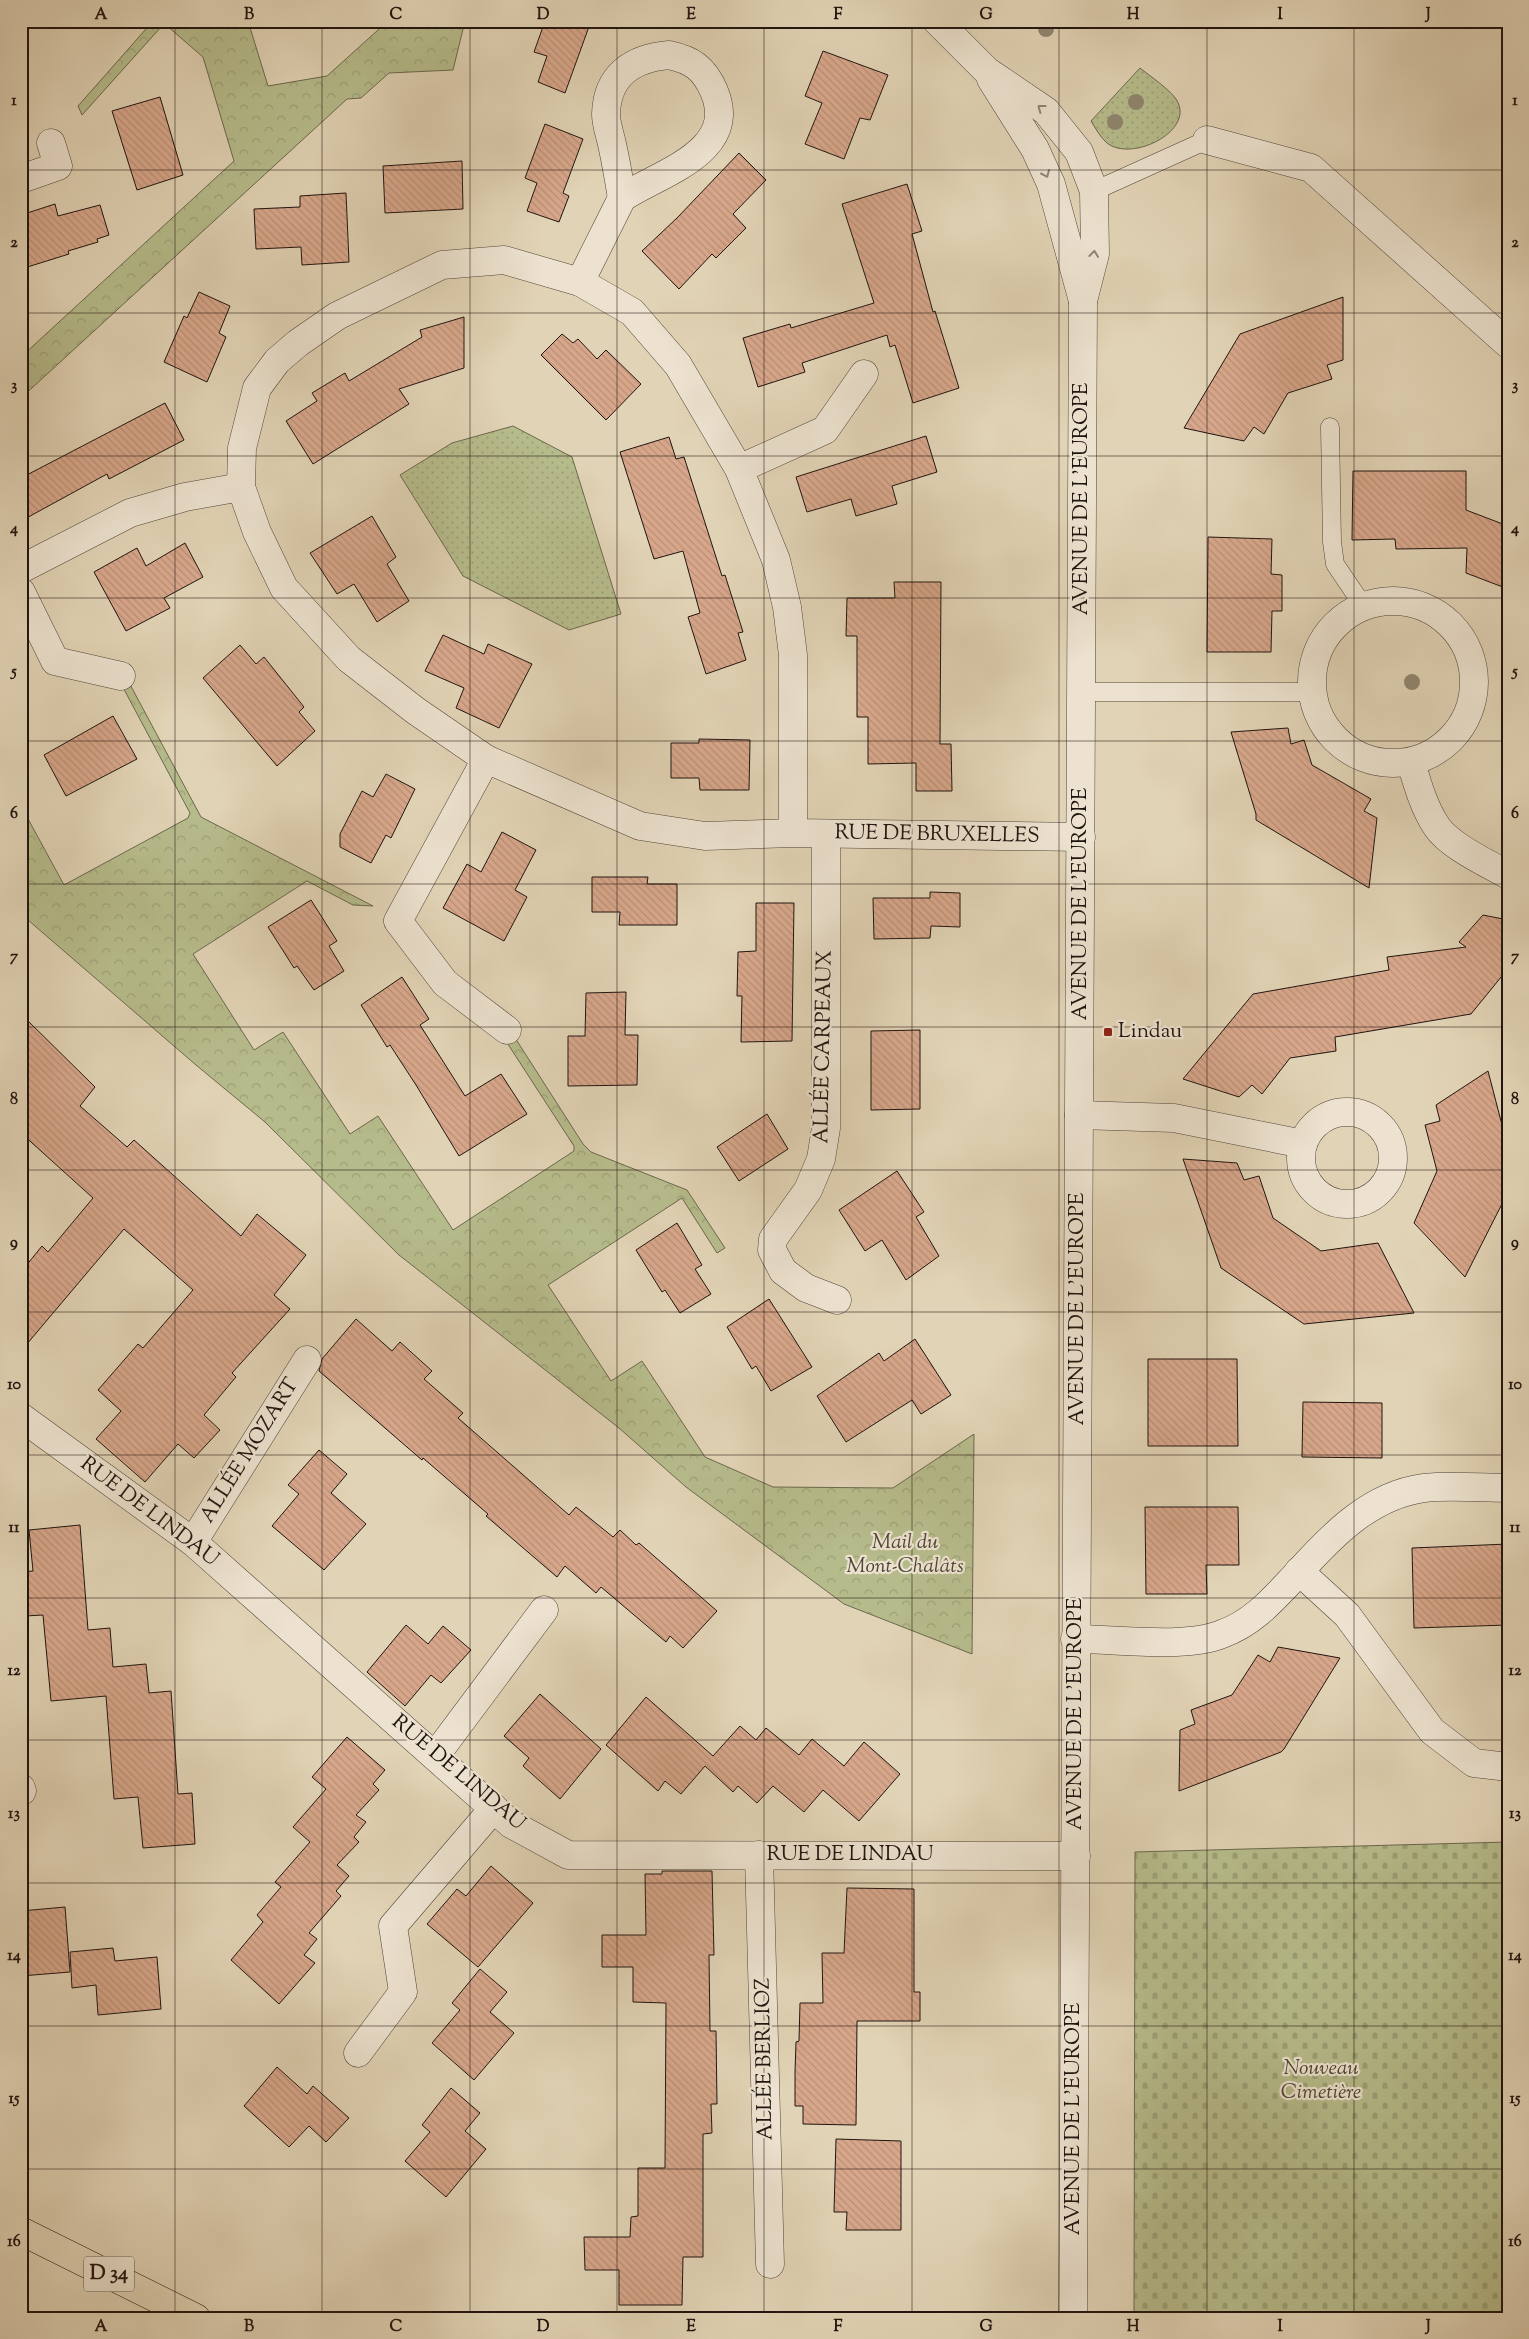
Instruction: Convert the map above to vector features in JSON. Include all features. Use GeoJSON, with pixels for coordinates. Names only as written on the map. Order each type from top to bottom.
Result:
{"type":"FeatureCollection","features":[{"type":"Feature","properties":{"kind":"main road","name":"D 34"},"geometry":{"type":"LineString","coordinates":[[21,2231],[196,2318]]}},
{"type":"Feature","properties":{"kind":"street","name":"AVENUE DE L'EUROPE"},"geometry":{"type":"LineString","coordinates":[[937,21],[987,71],[1046,111],[1079,152],[1094,191],[1096,254],[1083,301],[1073,2318]]}},
{"type":"Feature","properties":{"kind":"street"},"geometry":{"type":"LineString","coordinates":[[580,282],[622,198],[690,160],[712,138],[719,116],[717,98],[704,73],[688,59],[669,55],[649,57],[631,65],[617,78],[609,96],[606,116],[622,198]]}},
{"type":"Feature","properties":{"kind":"street","name":"AVENUE DE L'EUROPE"},"geometry":{"type":"LineString","coordinates":[[987,71],[1035,149],[1051,184],[1083,301]]}},
{"type":"Feature","properties":{"kind":"street"},"geometry":{"type":"LineString","coordinates":[[1207,140],[1311,168],[1508,344]]}},
{"type":"Feature","properties":{"kind":"street"},"geometry":{"type":"LineString","coordinates":[[21,180],[58,166],[51,142]]}},
{"type":"Feature","properties":{"kind":"street","name":"RUE DE BRUXELLES"},"geometry":{"type":"LineString","coordinates":[[793,833],[795,690],[787,607],[776,560],[739,469],[678,365],[632,312],[580,282],[504,260],[442,265],[337,316],[298,343],[277,361],[257,388],[242,448],[241,487],[257,532],[284,588],[349,659],[416,711],[486,759],[640,826],[705,836],[793,833],[1081,837]]}},
{"type":"Feature","properties":{"kind":"street"},"geometry":{"type":"LineString","coordinates":[[739,469],[825,430],[864,374]]}},
{"type":"Feature","properties":{"kind":"street"},"geometry":{"type":"LineString","coordinates":[[21,569],[130,513],[185,496],[241,487]]}},
{"type":"Feature","properties":{"kind":"street"},"geometry":{"type":"LineString","coordinates":[[21,592],[55,661],[121,676]]}},
{"type":"Feature","properties":{"kind":"street"},"geometry":{"type":"LineString","coordinates":[[1390,601],[1416,604],[1440,616],[1459,635],[1471,659],[1474,685],[1469,711],[1455,734],[1435,751],[1410,762],[1388,763],[1366,759],[1346,748],[1330,733],[1318,714],[1313,692],[1314,665],[1324,640],[1341,620],[1364,607],[1390,601]]}},
{"type":"Feature","properties":{"kind":"street"},"geometry":{"type":"LineString","coordinates":[[486,759],[398,921],[445,983],[506,1030]]}},
{"type":"Feature","properties":{"kind":"street"},"geometry":{"type":"LineString","coordinates":[[1410,762],[1419,789],[1437,827],[1463,849],[1508,875]]}},
{"type":"Feature","properties":{"kind":"street","name":"ALLÉE CARPEAUX"},"geometry":{"type":"LineString","coordinates":[[826,834],[826,1128],[820,1159],[808,1190],[773,1239],[772,1250],[783,1271],[806,1288],[837,1300]]}},
{"type":"Feature","properties":{"kind":"street"},"geometry":{"type":"LineString","coordinates":[[1079,1116],[1174,1118],[1303,1144]]}},
{"type":"Feature","properties":{"kind":"street","name":"ALLÉE MOZART"},"geometry":{"type":"LineString","coordinates":[[193,1542],[307,1360]]}},
{"type":"Feature","properties":{"kind":"street","name":"RUE DE LINDAU"},"geometry":{"type":"LineString","coordinates":[[23,1421],[193,1542],[510,1824],[568,1855],[1076,1856]]}},
{"type":"Feature","properties":{"kind":"street"},"geometry":{"type":"LineString","coordinates":[[1075,1639],[1186,1642],[1222,1634],[1262,1612],[1326,1542],[1356,1517],[1399,1494],[1424,1488],[1508,1488]]}},
{"type":"Feature","properties":{"kind":"street"},"geometry":{"type":"LineString","coordinates":[[1299,1571],[1347,1615],[1432,1731],[1474,1763],[1508,1767]]}},
{"type":"Feature","properties":{"kind":"street"},"geometry":{"type":"LineString","coordinates":[[435,1756],[544,1610]]}},
{"type":"Feature","properties":{"kind":"street"},"geometry":{"type":"LineString","coordinates":[[358,2053],[403,1992],[393,1926],[494,1808]]}},
{"type":"Feature","properties":{"kind":"street","name":"ALLÉE BERLIOZ"},"geometry":{"type":"LineString","coordinates":[[759,1855],[770,2264]]}},
{"type":"Feature","properties":{"kind":"lane"},"geometry":{"type":"LineString","coordinates":[[1094,191],[1207,140]]}},
{"type":"Feature","properties":{"kind":"lane"},"geometry":{"type":"LineString","coordinates":[[1330,427],[1332,542],[1335,564],[1364,607]]}},
{"type":"Feature","properties":{"kind":"lane"},"geometry":{"type":"LineString","coordinates":[[1082,692],[1313,692]]}},
{"type":"Feature","properties":{"kind":"green space"},"geometry":{"type":"Polygon","coordinates":[[[153,21],[248,21],[268,86],[327,76],[388,21],[465,21],[453,70],[389,73],[361,98],[347,99],[21,398],[21,357],[234,161],[203,57],[166,25],[161,27],[82,115],[78,106],[153,21]]]}},
{"type":"Feature","properties":{"kind":"green space"},"geometry":{"type":"Polygon","coordinates":[[[1140,68],[1176,99],[1180,111],[1178,122],[1170,132],[1159,140],[1131,149],[1118,148],[1105,141],[1091,121],[1140,68]]]}},
{"type":"Feature","properties":{"kind":"green space"},"geometry":{"type":"Polygon","coordinates":[[[513,426],[572,457],[621,614],[569,630],[463,576],[400,475],[452,443],[513,426]]]}},
{"type":"Feature","properties":{"kind":"green space","name":"Mail du Mont-Chalâts"},"geometry":{"type":"Polygon","coordinates":[[[126,677],[201,817],[373,906],[353,905],[307,881],[193,954],[254,1050],[283,1032],[350,1134],[378,1116],[453,1230],[574,1151],[574,1146],[502,1035],[510,1030],[583,1144],[591,1152],[687,1190],[725,1248],[717,1253],[682,1198],[548,1285],[611,1381],[642,1361],[705,1457],[773,1487],[893,1488],[974,1434],[972,1654],[844,1604],[686,1487],[619,1428],[399,1255],[265,1122],[28,920],[21,917],[21,806],[64,885],[188,818],[190,813],[119,680],[126,677]]]}},
{"type":"Feature","properties":{"kind":"green space","name":"Nouveau Cimetière"},"geometry":{"type":"Polygon","coordinates":[[[1508,1842],[1508,2318],[1134,2318],[1135,1852],[1508,1842]]]}},
{"type":"Feature","properties":{"kind":"building"},"geometry":{"type":"Polygon","coordinates":[[[545,21],[591,21],[565,93],[538,82],[547,56],[534,52],[545,21]]]}},
{"type":"Feature","properties":{"kind":"building"},"geometry":{"type":"Polygon","coordinates":[[[823,51],[888,75],[870,120],[860,118],[844,159],[805,144],[822,103],[805,96],[823,51]]]}},
{"type":"Feature","properties":{"kind":"building"},"geometry":{"type":"Polygon","coordinates":[[[160,97],[183,175],[137,190],[112,111],[160,97]]]}},
{"type":"Feature","properties":{"kind":"building"},"geometry":{"type":"Polygon","coordinates":[[[545,124],[583,139],[563,193],[569,196],[559,222],[527,211],[537,183],[525,178],[545,124]]]}},
{"type":"Feature","properties":{"kind":"building"},"geometry":{"type":"Polygon","coordinates":[[[739,153],[766,180],[733,214],[746,228],[716,258],[712,254],[679,289],[642,251],[677,218],[739,153]]]}},
{"type":"Feature","properties":{"kind":"building"},"geometry":{"type":"Polygon","coordinates":[[[462,161],[463,209],[385,213],[383,166],[462,161]]]}},
{"type":"Feature","properties":{"kind":"building"},"geometry":{"type":"Polygon","coordinates":[[[907,184],[922,231],[912,234],[933,312],[935,311],[959,388],[913,403],[895,345],[890,347],[887,335],[802,363],[805,372],[758,387],[743,338],[790,324],[791,328],[874,303],[842,204],[907,184]]]}},
{"type":"Feature","properties":{"kind":"building"},"geometry":{"type":"Polygon","coordinates":[[[346,193],[349,262],[302,265],[301,247],[256,249],[254,209],[300,207],[300,196],[346,193]]]}},
{"type":"Feature","properties":{"kind":"building"},"geometry":{"type":"Polygon","coordinates":[[[55,204],[58,216],[100,205],[109,235],[97,239],[98,242],[68,251],[69,254],[21,269],[21,215],[55,204]]]}},
{"type":"Feature","properties":{"kind":"building"},"geometry":{"type":"Polygon","coordinates":[[[199,292],[230,306],[219,333],[226,337],[207,382],[164,362],[184,316],[187,318],[199,292]]]}},
{"type":"Feature","properties":{"kind":"building"},"geometry":{"type":"Polygon","coordinates":[[[1343,297],[1343,360],[1327,365],[1332,379],[1288,393],[1264,434],[1254,427],[1244,441],[1184,428],[1240,334],[1343,297]]]}},
{"type":"Feature","properties":{"kind":"building"},"geometry":{"type":"Polygon","coordinates":[[[464,317],[464,368],[399,389],[409,404],[313,464],[286,421],[317,401],[312,393],[345,373],[349,381],[422,337],[420,330],[464,317]]]}},
{"type":"Feature","properties":{"kind":"building"},"geometry":{"type":"Polygon","coordinates":[[[562,334],[573,343],[578,339],[597,359],[606,350],[641,384],[606,420],[541,355],[562,334]]]}},
{"type":"Feature","properties":{"kind":"building"},"geometry":{"type":"Polygon","coordinates":[[[165,403],[184,440],[109,479],[107,474],[21,521],[21,478],[165,403]]]}},
{"type":"Feature","properties":{"kind":"building"},"geometry":{"type":"Polygon","coordinates":[[[926,436],[937,472],[892,486],[897,504],[856,516],[851,499],[807,512],[796,477],[926,436]]]}},
{"type":"Feature","properties":{"kind":"building"},"geometry":{"type":"Polygon","coordinates":[[[669,437],[676,459],[684,457],[722,576],[725,575],[743,632],[738,633],[746,660],[706,674],[688,617],[700,613],[683,551],[654,559],[620,452],[669,437]]]}},
{"type":"Feature","properties":{"kind":"building"},"geometry":{"type":"Polygon","coordinates":[[[1353,471],[1466,471],[1466,510],[1508,526],[1508,589],[1466,573],[1467,548],[1396,549],[1395,539],[1352,540],[1353,471]]]}},
{"type":"Feature","properties":{"kind":"building"},"geometry":{"type":"Polygon","coordinates":[[[372,516],[396,557],[387,564],[409,601],[377,622],[354,584],[337,594],[310,553],[372,516]]]}},
{"type":"Feature","properties":{"kind":"building"},"geometry":{"type":"Polygon","coordinates":[[[1208,537],[1272,539],[1271,574],[1282,575],[1282,611],[1272,611],[1271,652],[1207,652],[1208,537]]]}},
{"type":"Feature","properties":{"kind":"building"},"geometry":{"type":"Polygon","coordinates":[[[185,543],[203,577],[164,598],[170,608],[126,631],[94,572],[137,548],[146,566],[185,543]]]}},
{"type":"Feature","properties":{"kind":"building"},"geometry":{"type":"Polygon","coordinates":[[[894,582],[941,582],[940,744],[951,744],[952,791],[916,791],[916,763],[868,764],[868,717],[857,717],[857,636],[846,636],[847,598],[895,598],[894,582]]]}},
{"type":"Feature","properties":{"kind":"building"},"geometry":{"type":"Polygon","coordinates":[[[443,635],[484,654],[488,644],[532,664],[499,728],[456,708],[464,688],[425,671],[443,635]]]}},
{"type":"Feature","properties":{"kind":"building"},"geometry":{"type":"Polygon","coordinates":[[[240,645],[256,664],[264,657],[304,707],[299,712],[315,731],[277,766],[203,678],[240,645]]]}},
{"type":"Feature","properties":{"kind":"building"},"geometry":{"type":"Polygon","coordinates":[[[113,716],[137,759],[66,796],[44,755],[113,716]]]}},
{"type":"Feature","properties":{"kind":"building"},"geometry":{"type":"Polygon","coordinates":[[[1288,728],[1291,744],[1304,740],[1312,765],[1371,799],[1364,811],[1377,818],[1369,888],[1256,820],[1256,814],[1231,732],[1288,728]]]}},
{"type":"Feature","properties":{"kind":"building"},"geometry":{"type":"Polygon","coordinates":[[[699,739],[750,740],[749,790],[700,790],[699,778],[671,778],[671,743],[699,743],[699,739]]]}},
{"type":"Feature","properties":{"kind":"building"},"geometry":{"type":"Polygon","coordinates":[[[386,774],[415,789],[391,838],[386,835],[371,863],[340,847],[340,834],[362,791],[373,797],[386,774]]]}},
{"type":"Feature","properties":{"kind":"building"},"geometry":{"type":"Polygon","coordinates":[[[502,832],[536,850],[515,890],[527,897],[504,941],[443,908],[467,864],[481,872],[502,832]]]}},
{"type":"Feature","properties":{"kind":"building"},"geometry":{"type":"Polygon","coordinates":[[[592,877],[648,877],[647,884],[677,884],[677,925],[619,925],[620,912],[592,912],[592,877]]]}},
{"type":"Feature","properties":{"kind":"building"},"geometry":{"type":"Polygon","coordinates":[[[930,892],[960,893],[960,927],[931,926],[930,938],[874,939],[873,898],[930,898],[930,892]]]}},
{"type":"Feature","properties":{"kind":"building"},"geometry":{"type":"Polygon","coordinates":[[[311,900],[337,941],[329,946],[344,971],[314,990],[297,966],[294,968],[268,927],[311,900]]]}},
{"type":"Feature","properties":{"kind":"building"},"geometry":{"type":"Polygon","coordinates":[[[756,903],[794,903],[792,1041],[741,1042],[742,996],[737,996],[738,952],[756,951],[756,903]]]}},
{"type":"Feature","properties":{"kind":"building"},"geometry":{"type":"Polygon","coordinates":[[[1483,915],[1508,920],[1508,972],[1506,971],[1471,1014],[1335,1037],[1336,1051],[1290,1058],[1262,1094],[1252,1085],[1239,1097],[1183,1079],[1253,994],[1389,970],[1387,957],[1466,947],[1459,942],[1483,915]]]}},
{"type":"Feature","properties":{"kind":"building"},"geometry":{"type":"Polygon","coordinates":[[[402,977],[429,1019],[420,1025],[465,1096],[501,1074],[527,1114],[459,1156],[416,1085],[390,1045],[387,1047],[361,1005],[402,977]]]}},
{"type":"Feature","properties":{"kind":"building"},"geometry":{"type":"Polygon","coordinates":[[[626,992],[625,1035],[638,1035],[637,1085],[568,1086],[568,1036],[585,1036],[586,993],[626,992]]]}},
{"type":"Feature","properties":{"kind":"building"},"geometry":{"type":"Polygon","coordinates":[[[21,1014],[95,1087],[80,1106],[127,1147],[134,1140],[241,1236],[257,1214],[306,1255],[274,1295],[290,1309],[232,1373],[236,1377],[204,1415],[220,1430],[194,1458],[178,1444],[145,1482],[96,1439],[121,1411],[98,1390],[138,1344],[143,1348],[193,1290],[124,1229],[21,1351],[21,1272],[42,1246],[48,1252],[93,1198],[21,1133],[21,1014]]]}},
{"type":"Feature","properties":{"kind":"building"},"geometry":{"type":"Polygon","coordinates":[[[920,1030],[920,1109],[871,1110],[871,1031],[920,1030]]]}},
{"type":"Feature","properties":{"kind":"building"},"geometry":{"type":"Polygon","coordinates":[[[1488,1071],[1508,1148],[1508,1192],[1465,1277],[1414,1223],[1437,1171],[1425,1125],[1440,1121],[1436,1105],[1488,1071]]]}},
{"type":"Feature","properties":{"kind":"building"},"geometry":{"type":"Polygon","coordinates":[[[767,1114],[788,1149],[739,1181],[717,1147],[767,1114]]]}},
{"type":"Feature","properties":{"kind":"building"},"geometry":{"type":"Polygon","coordinates":[[[1183,1159],[1237,1163],[1244,1180],[1259,1176],[1273,1218],[1321,1251],[1378,1243],[1414,1313],[1304,1324],[1221,1268],[1183,1159]]]}},
{"type":"Feature","properties":{"kind":"building"},"geometry":{"type":"Polygon","coordinates":[[[897,1171],[924,1212],[916,1217],[939,1256],[906,1280],[882,1240],[865,1251],[839,1210],[897,1171]]]}},
{"type":"Feature","properties":{"kind":"building"},"geometry":{"type":"Polygon","coordinates":[[[677,1223],[702,1265],[695,1269],[711,1294],[680,1313],[665,1290],[662,1292],[636,1250],[677,1223]]]}},
{"type":"Feature","properties":{"kind":"building"},"geometry":{"type":"Polygon","coordinates":[[[769,1299],[812,1367],[771,1391],[756,1366],[752,1369],[727,1327],[769,1299]]]}},
{"type":"Feature","properties":{"kind":"building"},"geometry":{"type":"Polygon","coordinates":[[[356,1319],[392,1351],[400,1342],[432,1371],[424,1379],[463,1413],[458,1418],[569,1515],[576,1507],[613,1537],[620,1530],[636,1545],[639,1543],[717,1611],[683,1648],[670,1636],[666,1642],[601,1587],[596,1593],[565,1566],[557,1577],[486,1516],[488,1514],[319,1371],[322,1359],[356,1319]]]}},
{"type":"Feature","properties":{"kind":"building"},"geometry":{"type":"Polygon","coordinates":[[[915,1339],[951,1395],[921,1414],[912,1400],[846,1442],[817,1396],[879,1353],[884,1361],[915,1339]]]}},
{"type":"Feature","properties":{"kind":"building"},"geometry":{"type":"Polygon","coordinates":[[[1148,1359],[1237,1359],[1238,1446],[1148,1446],[1148,1359]]]}},
{"type":"Feature","properties":{"kind":"building"},"geometry":{"type":"Polygon","coordinates":[[[1303,1402],[1382,1403],[1382,1458],[1302,1457],[1303,1402]]]}},
{"type":"Feature","properties":{"kind":"building"},"geometry":{"type":"Polygon","coordinates":[[[319,1450],[347,1474],[331,1493],[366,1524],[324,1570],[272,1526],[299,1494],[288,1485],[319,1450]]]}},
{"type":"Feature","properties":{"kind":"building"},"geometry":{"type":"Polygon","coordinates":[[[1145,1507],[1238,1507],[1239,1565],[1206,1565],[1207,1594],[1146,1594],[1145,1507]]]}},
{"type":"Feature","properties":{"kind":"building"},"geometry":{"type":"Polygon","coordinates":[[[80,1525],[88,1630],[110,1628],[113,1667],[146,1664],[149,1693],[171,1691],[178,1794],[192,1793],[195,1844],[143,1848],[138,1797],[114,1799],[106,1696],[51,1701],[43,1615],[25,1616],[21,1572],[33,1571],[29,1530],[80,1525]]]}},
{"type":"Feature","properties":{"kind":"building"},"geometry":{"type":"Polygon","coordinates":[[[1508,1544],[1508,1625],[1414,1628],[1412,1548],[1508,1544]]]}},
{"type":"Feature","properties":{"kind":"building"},"geometry":{"type":"Polygon","coordinates":[[[406,1625],[428,1644],[443,1626],[471,1650],[441,1683],[431,1675],[405,1706],[367,1672],[406,1625]]]}},
{"type":"Feature","properties":{"kind":"building"},"geometry":{"type":"Polygon","coordinates":[[[1278,1647],[1340,1658],[1281,1752],[1179,1791],[1180,1730],[1195,1724],[1191,1710],[1232,1695],[1258,1655],[1270,1662],[1278,1647]]]}},
{"type":"Feature","properties":{"kind":"building"},"geometry":{"type":"Polygon","coordinates":[[[540,1694],[601,1749],[560,1799],[523,1766],[529,1758],[504,1736],[540,1694]]]}},
{"type":"Feature","properties":{"kind":"building"},"geometry":{"type":"Polygon","coordinates":[[[646,1697],[713,1756],[740,1726],[756,1740],[766,1728],[799,1755],[812,1739],[844,1766],[864,1742],[900,1774],[859,1821],[823,1790],[804,1812],[773,1786],[757,1803],[738,1786],[733,1792],[705,1766],[681,1794],[665,1781],[658,1791],[606,1745],[646,1697]]]}},
{"type":"Feature","properties":{"kind":"building"},"geometry":{"type":"Polygon","coordinates":[[[347,1737],[385,1770],[373,1784],[379,1790],[356,1815],[366,1822],[354,1837],[359,1842],[337,1865],[349,1876],[336,1891],[341,1896],[309,1933],[317,1939],[304,1955],[315,1963],[279,2004],[231,1960],[263,1922],[257,1915],[281,1887],[275,1882],[310,1842],[293,1827],[326,1789],[312,1777],[347,1737]]]}},
{"type":"Feature","properties":{"kind":"building"},"geometry":{"type":"Polygon","coordinates":[[[491,1866],[533,1903],[478,1967],[427,1924],[457,1889],[466,1896],[491,1866]]]}},
{"type":"Feature","properties":{"kind":"building"},"geometry":{"type":"Polygon","coordinates":[[[662,1871],[712,1871],[714,1955],[709,1955],[710,2031],[716,2031],[717,2104],[711,2104],[712,2133],[703,2134],[703,2257],[683,2257],[682,2305],[619,2305],[619,2270],[585,2270],[584,2237],[630,2237],[631,2217],[638,2216],[638,2168],[665,2168],[666,2003],[633,2002],[633,1967],[602,1967],[602,1935],[646,1935],[645,1874],[662,1874],[662,1871]]]}},
{"type":"Feature","properties":{"kind":"building"},"geometry":{"type":"Polygon","coordinates":[[[847,1888],[914,1889],[914,1992],[920,1992],[920,2021],[857,2021],[856,2125],[803,2124],[803,2106],[795,2106],[796,2042],[799,2041],[800,2003],[823,2003],[822,1953],[844,1953],[847,1888]]]}},
{"type":"Feature","properties":{"kind":"building"},"geometry":{"type":"Polygon","coordinates":[[[65,1907],[70,1972],[21,1976],[21,1911],[65,1907]]]}},
{"type":"Feature","properties":{"kind":"building"},"geometry":{"type":"Polygon","coordinates":[[[113,1948],[115,1961],[157,1957],[161,2009],[98,2015],[96,1985],[72,1988],[70,1952],[113,1948]]]}},
{"type":"Feature","properties":{"kind":"building"},"geometry":{"type":"Polygon","coordinates":[[[480,1969],[507,1992],[490,2012],[514,2033],[474,2080],[432,2043],[460,2010],[452,2003],[480,1969]]]}},
{"type":"Feature","properties":{"kind":"building"},"geometry":{"type":"Polygon","coordinates":[[[277,2067],[307,2094],[313,2086],[349,2118],[326,2142],[309,2126],[289,2147],[244,2106],[277,2067]]]}},
{"type":"Feature","properties":{"kind":"building"},"geometry":{"type":"Polygon","coordinates":[[[451,2088],[480,2113],[465,2131],[486,2149],[446,2197],[405,2161],[430,2132],[422,2125],[451,2088]]]}},
{"type":"Feature","properties":{"kind":"building"},"geometry":{"type":"Polygon","coordinates":[[[836,2139],[901,2141],[901,2230],[846,2230],[847,2212],[834,2212],[836,2139]]]}},
{"type":"Feature","properties":{"kind":"place","name":"Lindau"},"geometry":{"type":"Point","coordinates":[1108,1032]}}]}
